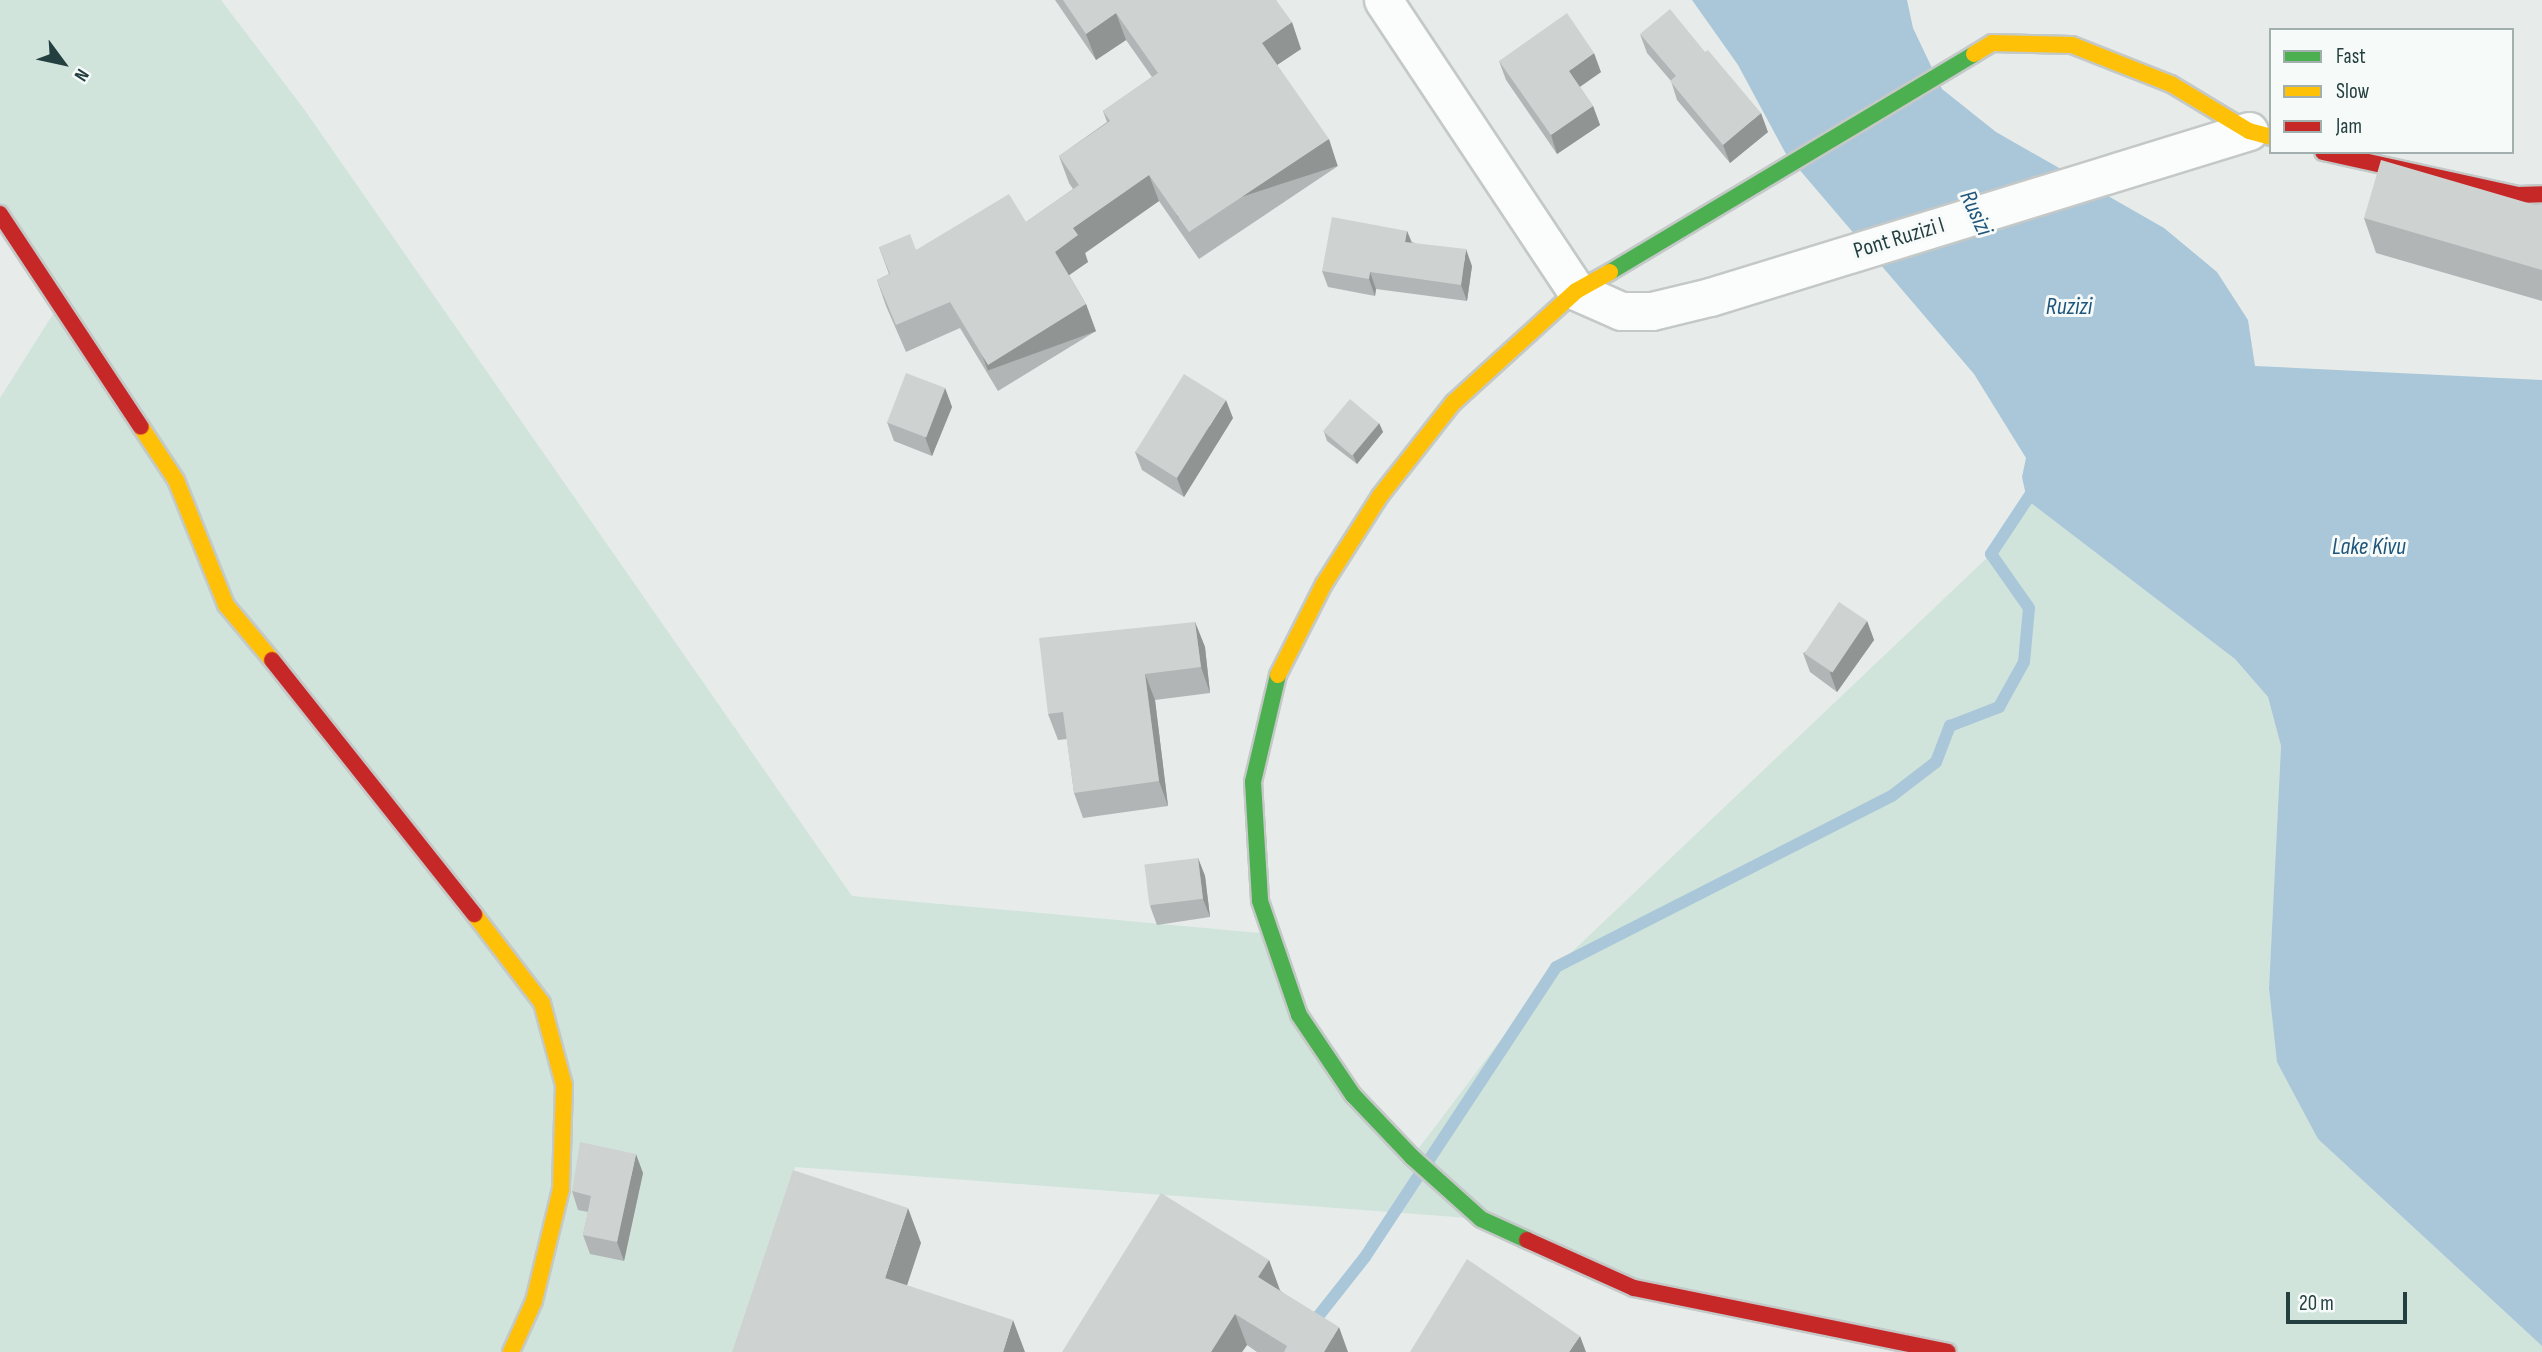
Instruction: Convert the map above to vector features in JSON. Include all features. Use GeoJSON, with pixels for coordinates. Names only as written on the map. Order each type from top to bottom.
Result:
{"type":"FeatureCollection","features":[{"type":"Feature","properties":{"kind":"main road"},"geometry":{"type":"LineString","coordinates":[[1948,1352],[1634,1287],[1481,1219],[1412,1157],[1353,1095],[1299,1015],[1260,901],[1253,782],[1276,679],[1324,584],[1380,496],[1453,403],[1576,291],[1753,190],[1992,43],[2072,45],[2171,84],[2260,134]]}},
{"type":"Feature","properties":{"kind":"main road"},"geometry":{"type":"LineString","coordinates":[[2332,154],[2518,195],[2542,194]]}},
{"type":"Feature","properties":{"kind":"main road"},"geometry":{"type":"LineString","coordinates":[[0,214],[176,480],[226,605],[348,751],[542,1003],[564,1085],[561,1189],[534,1301],[511,1352]]}},
{"type":"Feature","properties":{"kind":"street"},"geometry":{"type":"LineString","coordinates":[[1383,0],[1576,291]]}},
{"type":"Feature","properties":{"kind":"street","name":"Pont Ruzizi I"},"geometry":{"type":"LineString","coordinates":[[1576,291],[1621,311],[1652,311],[1710,297],[2260,134]]}},
{"type":"Feature","properties":{"kind":"green space"},"geometry":{"type":"Polygon","coordinates":[[[0,0],[221,0],[304,109],[852,896],[1271,934],[1299,1015],[1412,1157],[1556,967],[1991,554],[2027,500],[2235,659],[2268,697],[2281,746],[2269,988],[2318,1139],[2542,1346],[2542,1352],[1948,1352],[1634,1288],[1481,1219],[795,1167],[744,1352],[0,1352],[0,398],[58,306],[0,214],[0,0]]]}},
{"type":"Feature","properties":{"kind":"water","name":"Lake Kivu"},"geometry":{"type":"Polygon","coordinates":[[[1692,0],[1907,0],[1913,28],[1942,89],[1996,132],[2164,228],[2217,272],[2248,320],[2255,366],[2542,380],[2542,1346],[2318,1139],[2277,1062],[2269,988],[2281,746],[2268,697],[2235,659],[2027,500],[2022,477],[2026,458],[1974,374],[1786,154],[1738,65],[1692,0]]]}},
{"type":"Feature","properties":{"kind":"building"},"geometry":{"type":"Polygon","coordinates":[[[1063,0],[1276,0],[1292,22],[1262,43],[1329,139],[1189,232],[1149,175],[1073,228],[1078,235],[1055,252],[1086,304],[988,365],[950,302],[896,325],[877,280],[890,274],[879,247],[910,234],[916,250],[1009,194],[1026,222],[1079,185],[1059,156],[1110,121],[1103,111],[1158,73],[1116,13],[1086,34],[1063,0]]]}},
{"type":"Feature","properties":{"kind":"building"},"geometry":{"type":"Polygon","coordinates":[[[1670,9],[1761,113],[1723,145],[1670,81],[1676,76],[1640,34],[1670,9]]]}},
{"type":"Feature","properties":{"kind":"building"},"geometry":{"type":"Polygon","coordinates":[[[1567,13],[1594,53],[1569,71],[1593,106],[1551,135],[1499,61],[1567,13]]]}},
{"type":"Feature","properties":{"kind":"building"},"geometry":{"type":"Polygon","coordinates":[[[2381,160],[2535,205],[2542,204],[2542,270],[2364,218],[2381,160]]]}},
{"type":"Feature","properties":{"kind":"building"},"geometry":{"type":"Polygon","coordinates":[[[1332,217],[1407,231],[1405,242],[1466,249],[1461,285],[1370,272],[1369,279],[1322,271],[1332,217]]]}},
{"type":"Feature","properties":{"kind":"building"},"geometry":{"type":"Polygon","coordinates":[[[906,373],[945,388],[926,438],[887,422],[906,373]]]}},
{"type":"Feature","properties":{"kind":"building"},"geometry":{"type":"Polygon","coordinates":[[[1184,374],[1226,400],[1177,478],[1135,452],[1184,374]]]}},
{"type":"Feature","properties":{"kind":"building"},"geometry":{"type":"Polygon","coordinates":[[[1350,399],[1379,423],[1352,456],[1323,431],[1350,399]]]}},
{"type":"Feature","properties":{"kind":"building"},"geometry":{"type":"Polygon","coordinates":[[[1839,602],[1867,621],[1833,672],[1804,653],[1839,602]]]}},
{"type":"Feature","properties":{"kind":"building"},"geometry":{"type":"Polygon","coordinates":[[[1195,622],[1201,667],[1145,674],[1159,781],[1074,793],[1063,712],[1048,714],[1039,638],[1195,622]]]}},
{"type":"Feature","properties":{"kind":"building"},"geometry":{"type":"Polygon","coordinates":[[[1198,858],[1203,899],[1149,905],[1144,865],[1198,858]]]}},
{"type":"Feature","properties":{"kind":"building"},"geometry":{"type":"Polygon","coordinates":[[[580,1142],[636,1154],[617,1242],[583,1235],[591,1196],[572,1191],[580,1142]]]}},
{"type":"Feature","properties":{"kind":"building"},"geometry":{"type":"Polygon","coordinates":[[[793,1170],[908,1208],[885,1278],[1013,1320],[1003,1352],[732,1352],[793,1170]]]}},
{"type":"Feature","properties":{"kind":"building"},"geometry":{"type":"Polygon","coordinates":[[[1161,1193],[1269,1260],[1258,1277],[1339,1327],[1324,1352],[1284,1352],[1287,1346],[1235,1314],[1211,1352],[1062,1352],[1161,1193]]]}},
{"type":"Feature","properties":{"kind":"building"},"geometry":{"type":"Polygon","coordinates":[[[1467,1259],[1580,1336],[1569,1352],[1410,1352],[1467,1259]]]}},
{"type":"Feature","properties":{"kind":"waterway"},"geometry":{"type":"LineString","coordinates":[[1290,1352],[1365,1257],[1556,967],[1893,795],[1936,762],[1950,726],[1999,707],[2024,662],[2029,608],[1991,554],[2036,486]]}},
{"type":"Feature","properties":{"kind":"traffic: fast"},"geometry":{"type":"LineString","coordinates":[[1610,272],[1974,54]]}},
{"type":"Feature","properties":{"kind":"traffic: fast"},"geometry":{"type":"LineString","coordinates":[[1278,675],[1253,782],[1260,901],[1299,1015],[1353,1095],[1412,1157],[1481,1219],[1527,1240]]}},
{"type":"Feature","properties":{"kind":"traffic: slow"},"geometry":{"type":"LineString","coordinates":[[1974,54],[1992,43],[2072,45],[2171,84],[2249,131],[2269,136]]}},
{"type":"Feature","properties":{"kind":"traffic: slow"},"geometry":{"type":"LineString","coordinates":[[1278,675],[1324,584],[1380,496],[1453,403],[1576,291],[1610,272]]}},
{"type":"Feature","properties":{"kind":"traffic: slow"},"geometry":{"type":"LineString","coordinates":[[141,427],[176,480],[226,605],[272,660]]}},
{"type":"Feature","properties":{"kind":"traffic: slow"},"geometry":{"type":"LineString","coordinates":[[474,914],[542,1003],[564,1085],[561,1189],[534,1301],[511,1352]]}},
{"type":"Feature","properties":{"kind":"traffic: jam"},"geometry":{"type":"LineString","coordinates":[[2332,154],[2518,195],[2542,194]]}},
{"type":"Feature","properties":{"kind":"traffic: jam"},"geometry":{"type":"LineString","coordinates":[[0,214],[141,427]]}},
{"type":"Feature","properties":{"kind":"traffic: jam"},"geometry":{"type":"LineString","coordinates":[[272,660],[474,914]]}},
{"type":"Feature","properties":{"kind":"traffic: jam"},"geometry":{"type":"LineString","coordinates":[[1527,1240],[1634,1288],[1948,1352]]}},
{"type":"Feature","properties":{"kind":"water label","name":"Rusizi"},"geometry":{"type":"Point","coordinates":[1976,213]}},
{"type":"Feature","properties":{"kind":"water label","name":"Ruzizi"},"geometry":{"type":"Point","coordinates":[2069,307]}}]}
